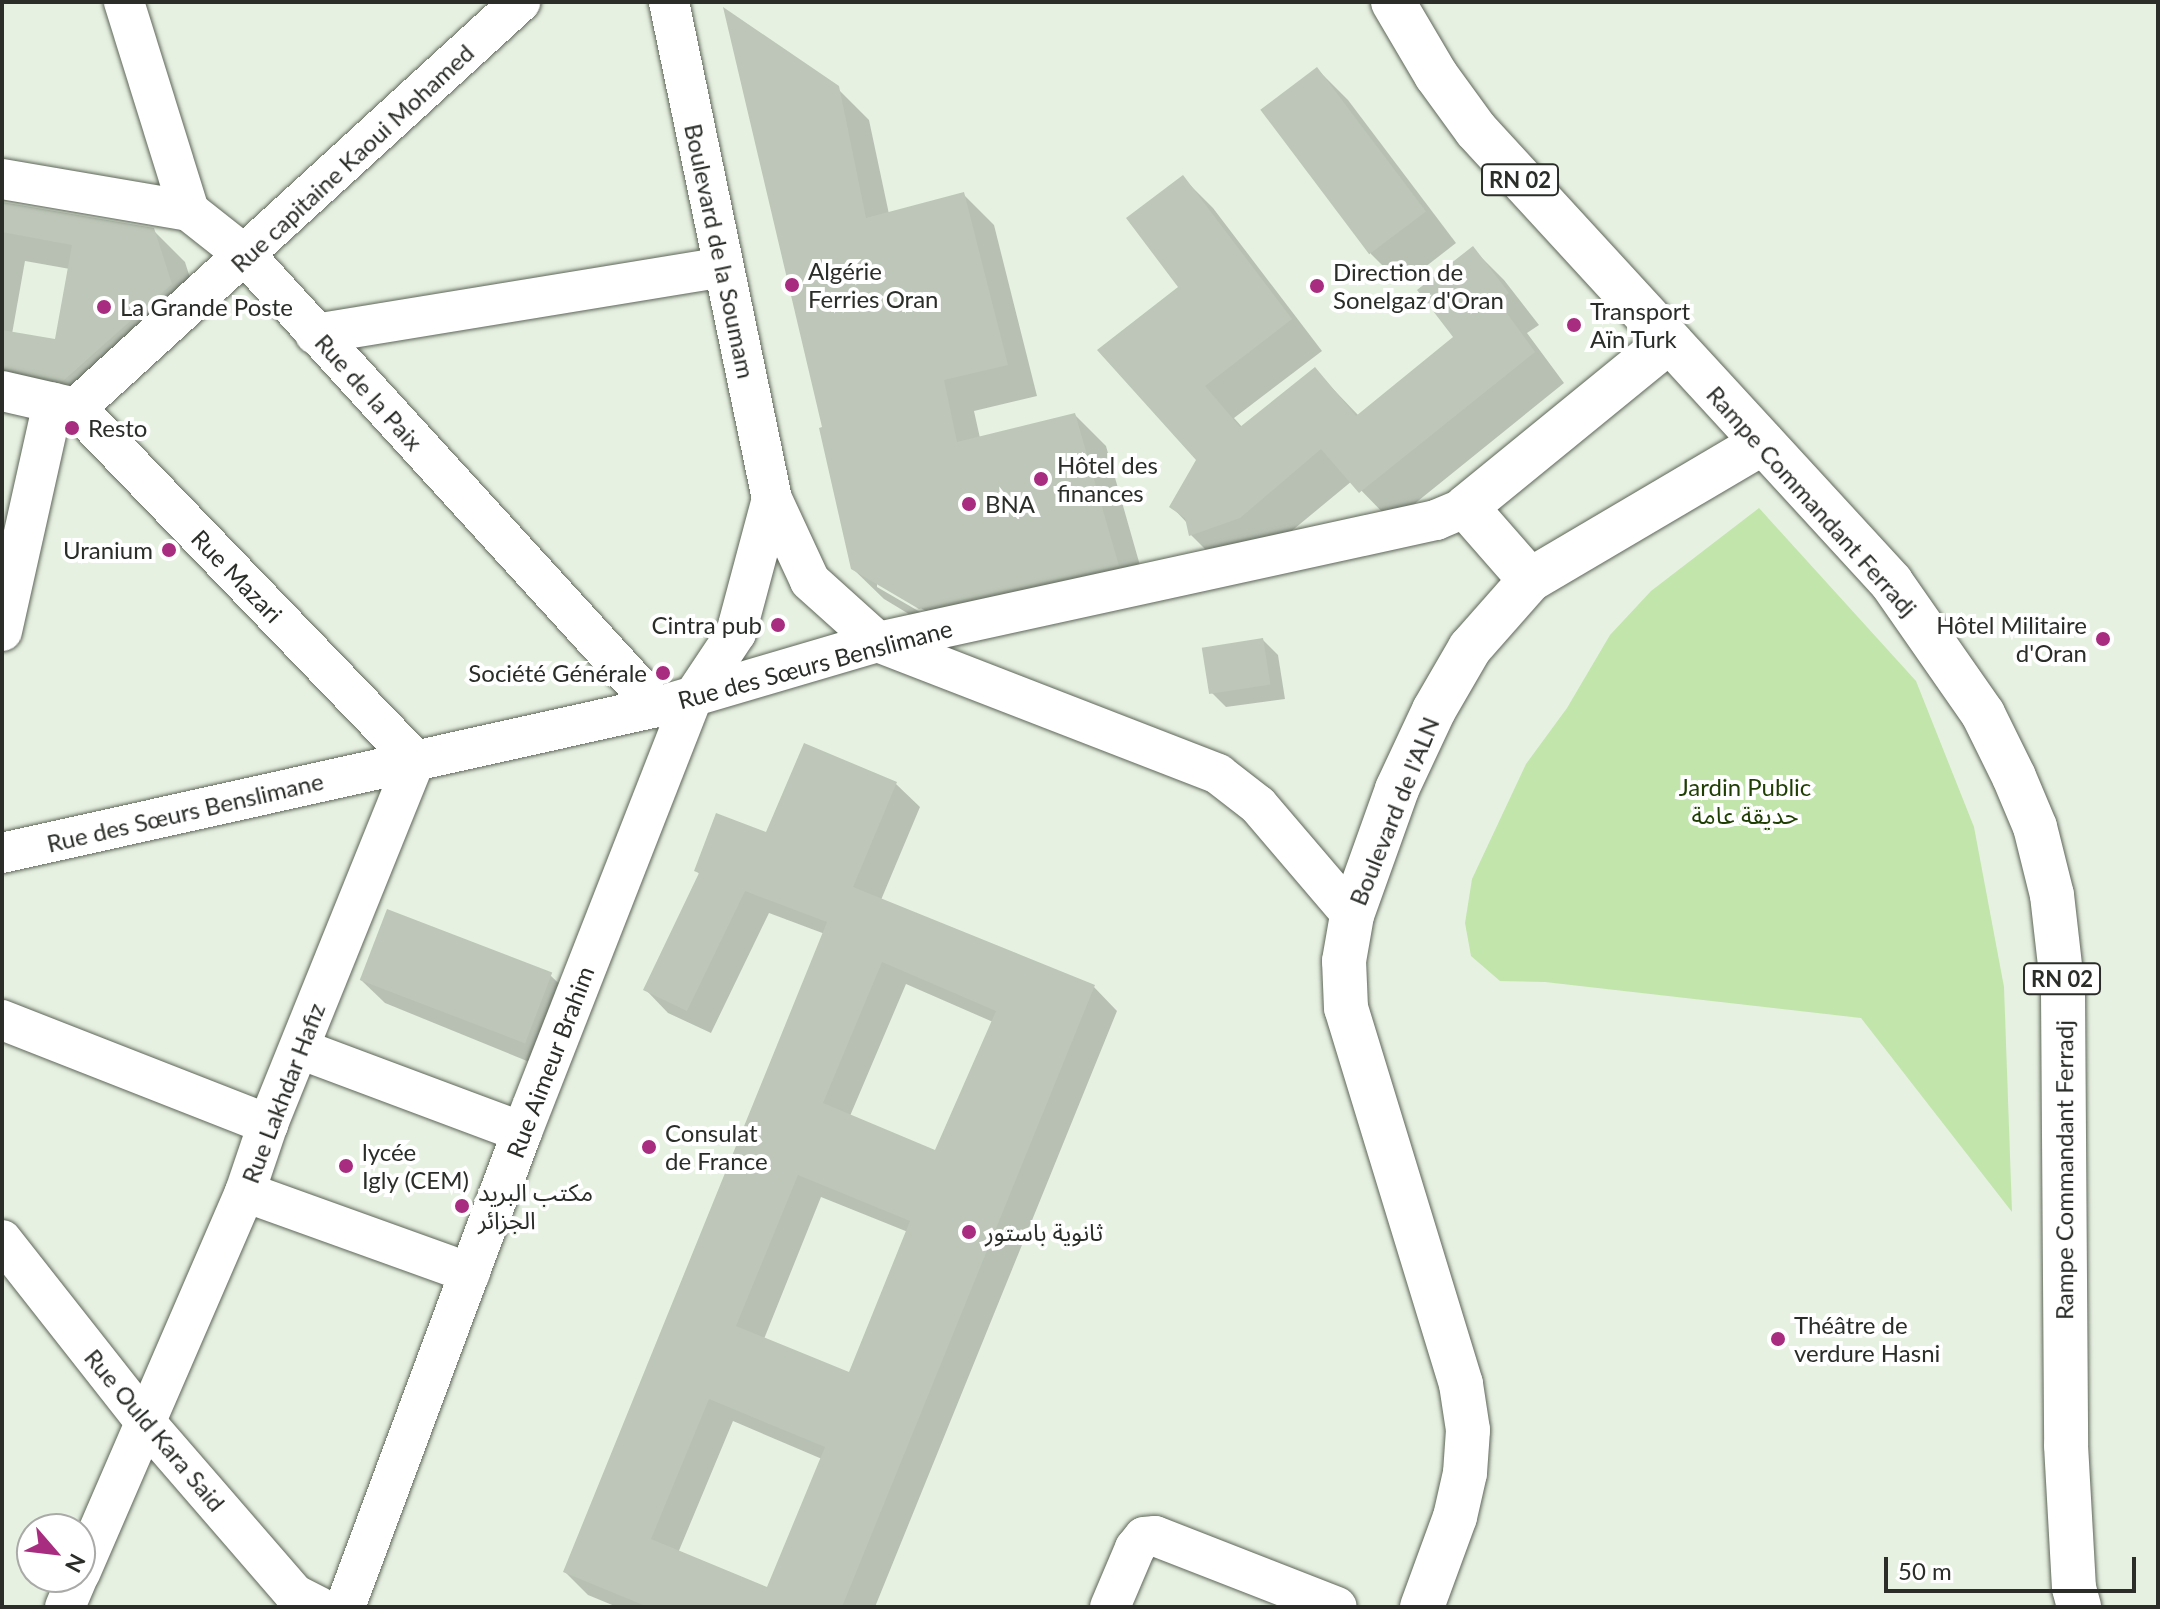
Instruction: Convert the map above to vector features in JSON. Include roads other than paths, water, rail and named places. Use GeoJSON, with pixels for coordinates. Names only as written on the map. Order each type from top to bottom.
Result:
{"type":"FeatureCollection","features":[{"type":"Feature","properties":{"kind":"main road","name":"Rampe Commandant Ferradj"},"geometry":{"type":"LineString","coordinates":[[1393,2],[1436,75],[1476,130],[1891,582],[1947,657],[1983,714],[2035,827],[2052,895],[2063,992],[2066,1445],[2074,1588],[2079,1607]]}},
{"type":"Feature","properties":{"kind":"main road","name":"Rue des Sœurs Benslimane"},"geometry":{"type":"LineString","coordinates":[[1466,507],[1668,342]]}},
{"type":"Feature","properties":{"kind":"main road","name":"Boulevard de l'ALN"},"geometry":{"type":"LineString","coordinates":[[1422,1607],[1455,1517],[1465,1473],[1468,1430],[1461,1384],[1346,1008],[1344,961],[1352,915],[1397,789],[1434,710],[1470,648],[1530,580],[1763,443]]}},
{"type":"Feature","properties":{"kind":"main road"},"geometry":{"type":"LineString","coordinates":[[1466,507],[1530,580]]}},
{"type":"Feature","properties":{"kind":"street"},"geometry":{"type":"LineString","coordinates":[[2,179],[189,211],[124,2]]}},
{"type":"Feature","properties":{"kind":"street","name":"Rue capitaine Kaoui Mohamed"},"geometry":{"type":"LineString","coordinates":[[64,406],[246,256],[520,2]]}},
{"type":"Feature","properties":{"kind":"street","name":"Boulevard de la Soumam"},"geometry":{"type":"LineString","coordinates":[[669,2],[772,499]]}},
{"type":"Feature","properties":{"kind":"street","name":"Rue de la Paix"},"geometry":{"type":"LineString","coordinates":[[189,211],[246,256],[315,334],[674,703]]}},
{"type":"Feature","properties":{"kind":"street"},"geometry":{"type":"LineString","coordinates":[[315,334],[723,267]]}},
{"type":"Feature","properties":{"kind":"street"},"geometry":{"type":"LineString","coordinates":[[2,391],[64,406],[2,631]]}},
{"type":"Feature","properties":{"kind":"street","name":"Rue Mazari"},"geometry":{"type":"LineString","coordinates":[[64,406],[415,760]]}},
{"type":"Feature","properties":{"kind":"street"},"geometry":{"type":"LineString","coordinates":[[772,499],[810,581],[878,642],[1218,774],[1258,805],[1352,915]]}},
{"type":"Feature","properties":{"kind":"street","name":"Rue Aimeur Brahim"},"geometry":{"type":"LineString","coordinates":[[345,1607],[522,1132],[674,703],[736,633],[772,499]]}},
{"type":"Feature","properties":{"kind":"street","name":"Rue des Sœurs Benslimane"},"geometry":{"type":"LineString","coordinates":[[2,853],[674,703],[878,642],[1422,523],[1466,507]]}},
{"type":"Feature","properties":{"kind":"street","name":"Rue Lakhdar Hafiz"},"geometry":{"type":"LineString","coordinates":[[96,1537],[245,1192],[268,1124],[415,760]]}},
{"type":"Feature","properties":{"kind":"street"},"geometry":{"type":"LineString","coordinates":[[2,1020],[268,1124]]}},
{"type":"Feature","properties":{"kind":"street"},"geometry":{"type":"LineString","coordinates":[[300,1049],[522,1132]]}},
{"type":"Feature","properties":{"kind":"street"},"geometry":{"type":"LineString","coordinates":[[245,1192],[470,1273]]}},
{"type":"Feature","properties":{"kind":"street","name":"Rue Ould Kara Said"},"geometry":{"type":"LineString","coordinates":[[2,1240],[147,1424],[294,1594],[319,1607]]}},
{"type":"Feature","properties":{"kind":"street"},"geometry":{"type":"LineString","coordinates":[[1110,1607],[1135,1548],[1144,1537],[1155,1536],[1337,1607]]}},
{"type":"Feature","properties":{"kind":"place","name":"Algérie Ferries Oran"},"geometry":{"type":"Point","coordinates":[792,285]}},
{"type":"Feature","properties":{"kind":"place","name":"Direction de Sonelgaz d'Oran"},"geometry":{"type":"Point","coordinates":[1317,286]}},
{"type":"Feature","properties":{"kind":"place","name":"La Grande Poste"},"geometry":{"type":"Point","coordinates":[104,307]}},
{"type":"Feature","properties":{"kind":"place","name":"Transport Aïn Turk"},"geometry":{"type":"Point","coordinates":[1574,325]}},
{"type":"Feature","properties":{"kind":"place","name":"Resto"},"geometry":{"type":"Point","coordinates":[72,428]}},
{"type":"Feature","properties":{"kind":"place","name":"Hôtel des finances"},"geometry":{"type":"Point","coordinates":[1041,479]}},
{"type":"Feature","properties":{"kind":"place","name":"BNA"},"geometry":{"type":"Point","coordinates":[969,504]}},
{"type":"Feature","properties":{"kind":"place","name":"Uranium"},"geometry":{"type":"Point","coordinates":[169,550]}},
{"type":"Feature","properties":{"kind":"place","name":"Cintra pub"},"geometry":{"type":"Point","coordinates":[778,625]}},
{"type":"Feature","properties":{"kind":"place","name":"Hôtel Militaire d'Oran"},"geometry":{"type":"Point","coordinates":[2103,639]}},
{"type":"Feature","properties":{"kind":"place","name":"Société Générale"},"geometry":{"type":"Point","coordinates":[663,673]}},
{"type":"Feature","properties":{"kind":"place","name":"Consulat de France"},"geometry":{"type":"Point","coordinates":[649,1147]}},
{"type":"Feature","properties":{"kind":"place","name":"lycée Igly (CEM)"},"geometry":{"type":"Point","coordinates":[346,1166]}},
{"type":"Feature","properties":{"kind":"place","name":"مكتب البريد الجزائر"},"geometry":{"type":"Point","coordinates":[462,1206]}},
{"type":"Feature","properties":{"kind":"place","name":"ثانوية باستور"},"geometry":{"type":"Point","coordinates":[969,1232]}},
{"type":"Feature","properties":{"kind":"place","name":"Théâtre de verdure Hasni"},"geometry":{"type":"Point","coordinates":[1778,1339]}},
{"type":"Feature","properties":{"kind":"park label","name":"Jardin Public حديقة عامة"},"geometry":{"type":"Point","coordinates":[1745,801]}}]}
